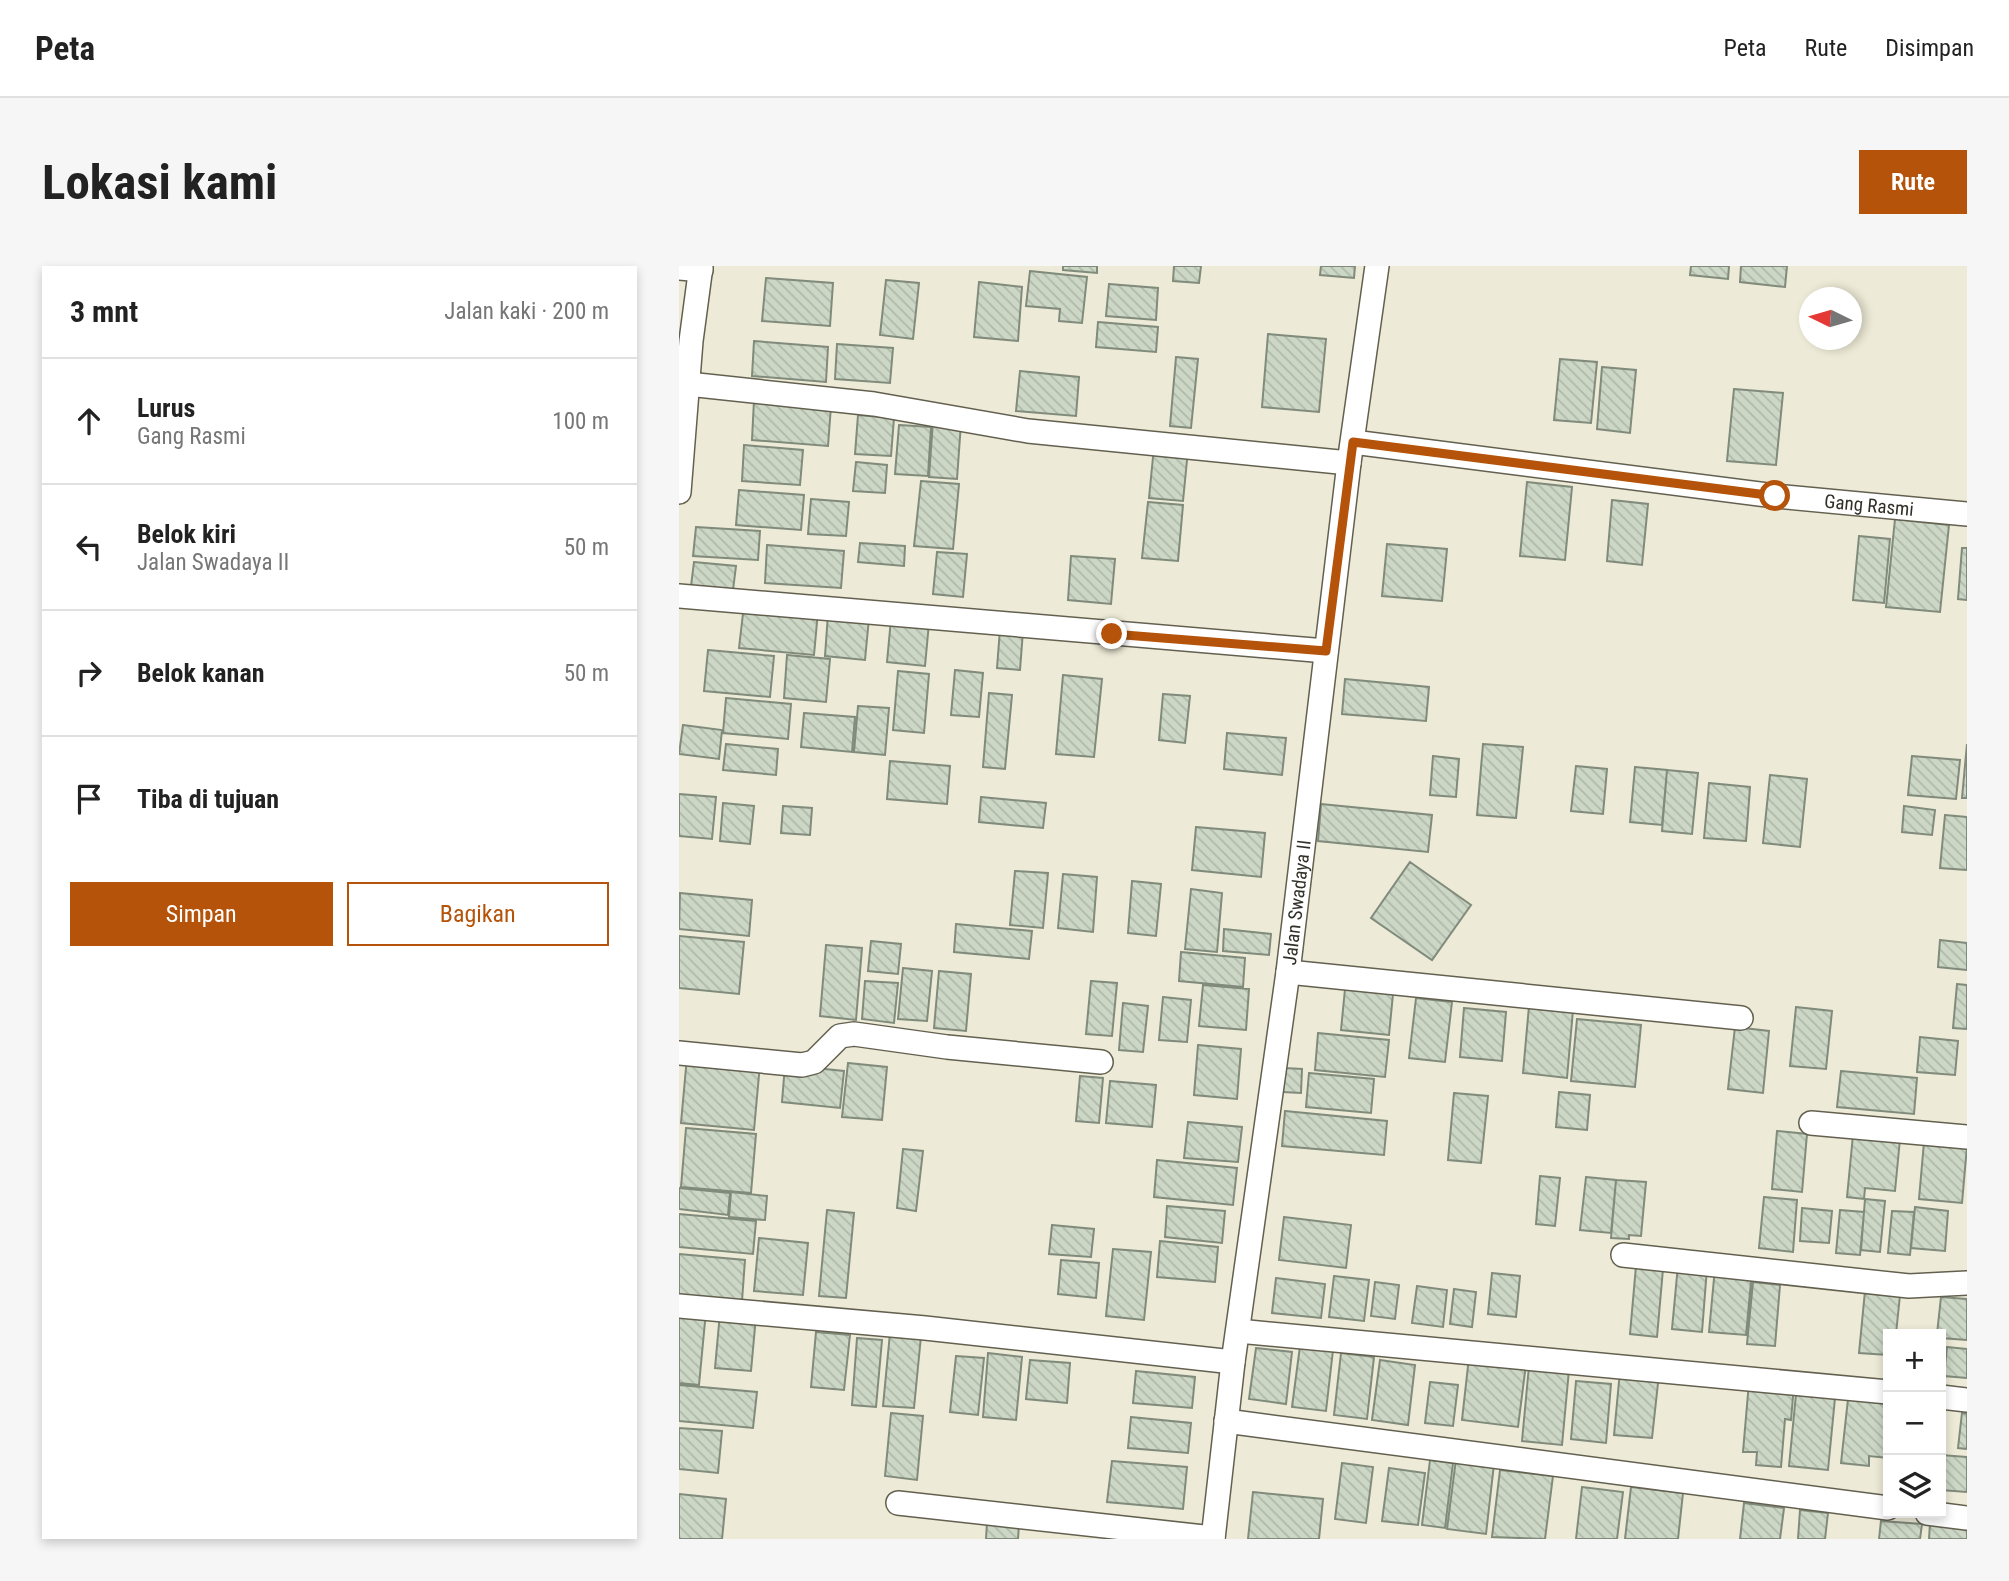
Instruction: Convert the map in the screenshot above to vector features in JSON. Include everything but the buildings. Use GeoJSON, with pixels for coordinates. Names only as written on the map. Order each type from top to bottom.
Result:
{"type":"FeatureCollection","features":[{"type":"Feature","properties":{"kind":"street","name":"Jalan Swadaya II"},"geometry":{"type":"LineString","coordinates":[[1213,1538],[1233,1362],[1288,972],[1326,651],[1377,266]]}},
{"type":"Feature","properties":{"kind":"street"},"geometry":{"type":"LineString","coordinates":[[679,492],[688,384],[685,341],[694,268]]}},
{"type":"Feature","properties":{"kind":"street","name":"Gang Rasmi"},"geometry":{"type":"LineString","coordinates":[[688,384],[874,404],[1028,430],[1351,453],[1967,514]]}},
{"type":"Feature","properties":{"kind":"street"},"geometry":{"type":"LineString","coordinates":[[679,596],[1326,651]]}},
{"type":"Feature","properties":{"kind":"street"},"geometry":{"type":"LineString","coordinates":[[1288,972],[1741,1018]]}},
{"type":"Feature","properties":{"kind":"street"},"geometry":{"type":"LineString","coordinates":[[679,1053],[802,1065],[814,1062],[841,1036],[854,1034],[1101,1062]]}},
{"type":"Feature","properties":{"kind":"street"},"geometry":{"type":"LineString","coordinates":[[1811,1123],[1967,1137]]}},
{"type":"Feature","properties":{"kind":"street"},"geometry":{"type":"LineString","coordinates":[[1623,1255],[1909,1286],[1967,1283]]}},
{"type":"Feature","properties":{"kind":"street"},"geometry":{"type":"LineString","coordinates":[[679,1306],[925,1328],[1233,1362]]}},
{"type":"Feature","properties":{"kind":"street"},"geometry":{"type":"LineString","coordinates":[[1238,1331],[1883,1392]]}},
{"type":"Feature","properties":{"kind":"street"},"geometry":{"type":"LineString","coordinates":[[1946,1398],[1967,1400]]}},
{"type":"Feature","properties":{"kind":"street"},"geometry":{"type":"LineString","coordinates":[[1226,1421],[1883,1506]]}},
{"type":"Feature","properties":{"kind":"street"},"geometry":{"type":"LineString","coordinates":[[898,1503],[1213,1538]]}},
{"type":"Feature","properties":{"kind":"street"},"geometry":{"type":"LineString","coordinates":[[1946,1515],[1967,1518]]}},
{"type":"Feature","properties":{"kind":"route"},"geometry":{"type":"LineString","coordinates":[[1112,634],[1326,651],[1353,442],[1775,496]]}}]}
